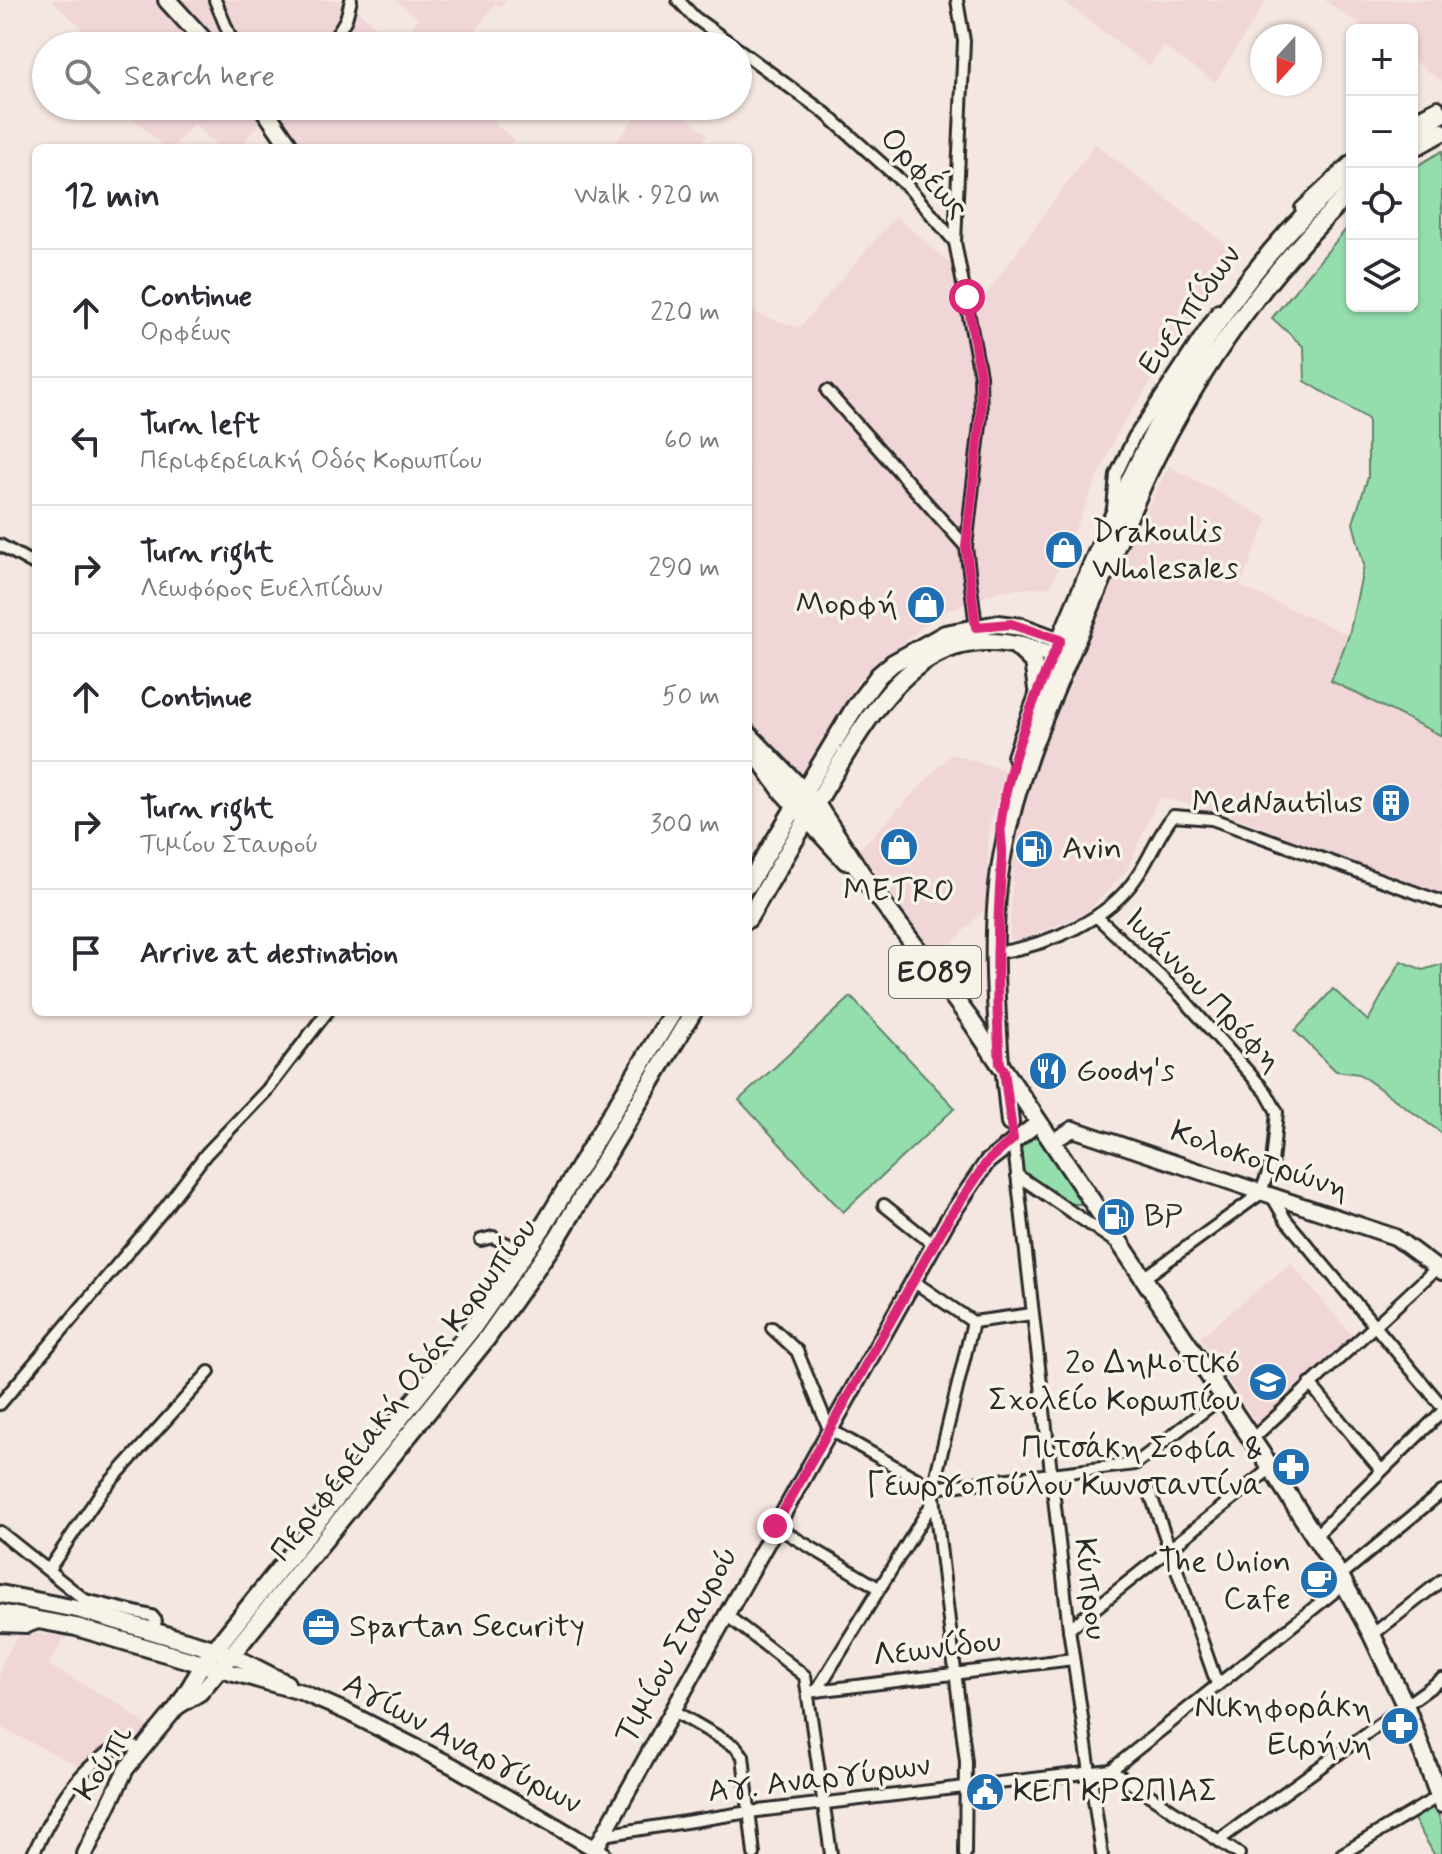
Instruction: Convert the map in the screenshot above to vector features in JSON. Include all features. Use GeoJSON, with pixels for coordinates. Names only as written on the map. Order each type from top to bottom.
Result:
{"type":"FeatureCollection","features":[{"type":"Feature","properties":{"kind":"main road"},"geometry":{"type":"LineString","coordinates":[[167,0],[196,32]]}},
{"type":"Feature","properties":{"kind":"main road"},"geometry":{"type":"LineString","coordinates":[[1418,127],[1441,114]]}},
{"type":"Feature","properties":{"kind":"main road"},"geometry":{"type":"LineString","coordinates":[[1418,142],[1441,114]]}},
{"type":"Feature","properties":{"kind":"main road"},"geometry":{"type":"LineString","coordinates":[[276,120],[289,144]]}},
{"type":"Feature","properties":{"kind":"main road"},"geometry":{"type":"LineString","coordinates":[[1003,852],[1022,769],[1063,651],[1070,616],[1147,441],[1250,275],[1346,177]]}},
{"type":"Feature","properties":{"kind":"main road"},"geometry":{"type":"LineString","coordinates":[[1011,1131],[1002,1067],[996,953],[1003,809],[1036,695],[1063,651],[1152,467],[1216,355],[1279,270],[1346,197]]}},
{"type":"Feature","properties":{"kind":"main road"},"geometry":{"type":"LineString","coordinates":[[1031,630],[1070,616]]}},
{"type":"Feature","properties":{"kind":"main road"},"geometry":{"type":"LineString","coordinates":[[752,878],[879,675],[924,643],[976,627],[1011,624],[1031,630],[1063,651]]}},
{"type":"Feature","properties":{"kind":"main road"},"geometry":{"type":"LineString","coordinates":[[752,912],[880,699],[904,676],[944,652],[978,643],[1010,642],[1063,651]]}},
{"type":"Feature","properties":{"kind":"main road"},"geometry":{"type":"LineString","coordinates":[[1010,642],[1035,667],[1036,695]]}},
{"type":"Feature","properties":{"kind":"main road","name":"ΕΟ89"},"geometry":{"type":"LineString","coordinates":[[752,738],[816,804],[867,882],[1053,1141],[1271,1468],[1342,1580],[1372,1635],[1440,1791]]}},
{"type":"Feature","properties":{"kind":"main road","name":"ΕΟ89"},"geometry":{"type":"LineString","coordinates":[[752,747],[795,806],[867,882]]}},
{"type":"Feature","properties":{"kind":"main road","name":"Περιφερειακή Οδός Κορωπίου"},"geometry":{"type":"LineString","coordinates":[[212,1667],[215,1649],[236,1621],[466,1336],[525,1253],[671,1016]]}},
{"type":"Feature","properties":{"kind":"main road","name":"Περιφερειακή Οδός Κορωπίου"},"geometry":{"type":"LineString","coordinates":[[212,1667],[232,1655],[487,1338],[558,1237],[691,1016]]}},
{"type":"Feature","properties":{"kind":"main road","name":"Αγίων Αναργύρων"},"geometry":{"type":"LineString","coordinates":[[0,1594],[81,1610],[232,1655]]}},
{"type":"Feature","properties":{"kind":"main road"},"geometry":{"type":"LineString","coordinates":[[0,1613],[45,1621],[212,1667]]}},
{"type":"Feature","properties":{"kind":"main road"},"geometry":{"type":"LineString","coordinates":[[194,1642],[211,1637],[236,1621]]}},
{"type":"Feature","properties":{"kind":"street"},"geometry":{"type":"LineString","coordinates":[[215,0],[228,32]]}},
{"type":"Feature","properties":{"kind":"street"},"geometry":{"type":"LineString","coordinates":[[338,32],[351,0]]}},
{"type":"Feature","properties":{"kind":"street","name":"Ορφέως"},"geometry":{"type":"LineString","coordinates":[[678,0],[714,32]]}},
{"type":"Feature","properties":{"kind":"street"},"geometry":{"type":"LineString","coordinates":[[955,242],[964,41],[957,0]]}},
{"type":"Feature","properties":{"kind":"street","name":"Ορφέως"},"geometry":{"type":"LineString","coordinates":[[752,60],[825,113],[909,188],[955,242],[980,375],[981,416],[966,547],[976,627]]}},
{"type":"Feature","properties":{"kind":"street"},"geometry":{"type":"LineString","coordinates":[[1418,118],[1441,114]]}},
{"type":"Feature","properties":{"kind":"street","name":"Ευελπίδων"},"geometry":{"type":"LineString","coordinates":[[1250,275],[1302,207],[1346,166]]}},
{"type":"Feature","properties":{"kind":"street"},"geometry":{"type":"LineString","coordinates":[[827,391],[966,547]]}},
{"type":"Feature","properties":{"kind":"street"},"geometry":{"type":"LineString","coordinates":[[0,545],[32,563]]}},
{"type":"Feature","properties":{"kind":"street"},"geometry":{"type":"LineString","coordinates":[[996,953],[1046,940],[1097,917],[1119,899],[1137,877],[1173,816],[1212,819],[1442,902]]}},
{"type":"Feature","properties":{"kind":"street","name":"Ιωάννου Πρόφη"},"geometry":{"type":"LineString","coordinates":[[1097,917],[1180,995],[1266,1092],[1277,1112],[1277,1137],[1266,1196]]}},
{"type":"Feature","properties":{"kind":"street"},"geometry":{"type":"LineString","coordinates":[[0,1404],[165,1208],[206,1154],[267,1090],[324,1016]]}},
{"type":"Feature","properties":{"kind":"street","name":"Τιμίου Σταυρού"},"geometry":{"type":"LineString","coordinates":[[599,1848],[725,1614],[934,1245],[987,1162],[1011,1131],[1035,1116]]}},
{"type":"Feature","properties":{"kind":"street","name":"Κολοκοτρώνη"},"geometry":{"type":"LineString","coordinates":[[1053,1141],[1073,1129],[1080,1129],[1266,1196],[1395,1237],[1440,1270]]}},
{"type":"Feature","properties":{"kind":"street","name":"Κύπρου"},"geometry":{"type":"LineString","coordinates":[[1011,1131],[1069,1629],[1102,1854]]}},
{"type":"Feature","properties":{"kind":"street"},"geometry":{"type":"LineString","coordinates":[[1017,1175],[1123,1247]]}},
{"type":"Feature","properties":{"kind":"street"},"geometry":{"type":"LineString","coordinates":[[1144,1278],[1266,1196],[1442,1406]]}},
{"type":"Feature","properties":{"kind":"street"},"geometry":{"type":"LineString","coordinates":[[884,1205],[934,1245]]}},
{"type":"Feature","properties":{"kind":"street"},"geometry":{"type":"LineString","coordinates":[[481,1240],[499,1239],[525,1253]]}},
{"type":"Feature","properties":{"kind":"street"},"geometry":{"type":"LineString","coordinates":[[1251,1440],[1440,1270]]}},
{"type":"Feature","properties":{"kind":"street"},"geometry":{"type":"LineString","coordinates":[[913,1281],[973,1322],[1032,1314]]}},
{"type":"Feature","properties":{"kind":"street"},"geometry":{"type":"LineString","coordinates":[[965,1854],[966,1787],[956,1673],[933,1488],[973,1322]]}},
{"type":"Feature","properties":{"kind":"street"},"geometry":{"type":"LineString","coordinates":[[772,1328],[797,1351],[829,1429],[933,1488],[1135,1464],[1222,1397]]}},
{"type":"Feature","properties":{"kind":"street"},"geometry":{"type":"LineString","coordinates":[[49,1569],[102,1491],[209,1372]]}},
{"type":"Feature","properties":{"kind":"street"},"geometry":{"type":"LineString","coordinates":[[1310,1384],[1381,1470]]}},
{"type":"Feature","properties":{"kind":"street"},"geometry":{"type":"LineString","coordinates":[[1314,1537],[1442,1412]]}},
{"type":"Feature","properties":{"kind":"street"},"geometry":{"type":"LineString","coordinates":[[1069,1629],[1271,1468]]}},
{"type":"Feature","properties":{"kind":"street"},"geometry":{"type":"LineString","coordinates":[[1239,1854],[1111,1770],[1342,1580],[1442,1492]]}},
{"type":"Feature","properties":{"kind":"street"},"geometry":{"type":"LineString","coordinates":[[1150,1493],[1217,1684]]}},
{"type":"Feature","properties":{"kind":"street"},"geometry":{"type":"LineString","coordinates":[[812,1691],[933,1502]]}},
{"type":"Feature","properties":{"kind":"street"},"geometry":{"type":"LineString","coordinates":[[775,1526],[877,1587]]}},
{"type":"Feature","properties":{"kind":"street"},"geometry":{"type":"LineString","coordinates":[[0,1532],[85,1600],[152,1616],[156,1621],[153,1630]]}},
{"type":"Feature","properties":{"kind":"street"},"geometry":{"type":"LineString","coordinates":[[1372,1635],[1442,1580]]}},
{"type":"Feature","properties":{"kind":"street"},"geometry":{"type":"LineString","coordinates":[[725,1614],[802,1671],[812,1691],[831,1854]]}},
{"type":"Feature","properties":{"kind":"street"},"geometry":{"type":"LineString","coordinates":[[0,1626],[27,1627],[45,1621]]}},
{"type":"Feature","properties":{"kind":"street","name":"Αγίων Αναργύρων"},"geometry":{"type":"LineString","coordinates":[[232,1655],[453,1766],[599,1848]]}},
{"type":"Feature","properties":{"kind":"street","name":"Λεωνίδου"},"geometry":{"type":"LineString","coordinates":[[812,1691],[1073,1659]]}},
{"type":"Feature","properties":{"kind":"street","name":"Αγίων Αναργύρων"},"geometry":{"type":"LineString","coordinates":[[212,1667],[301,1692]]}},
{"type":"Feature","properties":{"kind":"street","name":"Κούπι"},"geometry":{"type":"LineString","coordinates":[[85,1854],[112,1793],[142,1749],[212,1667]]}},
{"type":"Feature","properties":{"kind":"street"},"geometry":{"type":"LineString","coordinates":[[1219,1840],[1442,1679]]}},
{"type":"Feature","properties":{"kind":"street"},"geometry":{"type":"LineString","coordinates":[[672,1710],[736,1747],[743,1756],[754,1854]]}},
{"type":"Feature","properties":{"kind":"street"},"geometry":{"type":"LineString","coordinates":[[33,1854],[52,1814],[85,1770],[125,1744],[142,1749]]}},
{"type":"Feature","properties":{"kind":"street","name":"Αγ. Αναργύρων"},"geometry":{"type":"LineString","coordinates":[[599,1848],[749,1812],[1111,1770]]}},
{"type":"Feature","properties":{"kind":"street"},"geometry":{"type":"LineString","coordinates":[[1342,1854],[1440,1791]]}},
{"type":"Feature","properties":{"kind":"shaded area"},"geometry":{"type":"Polygon","coordinates":[[[51,0],[353,0],[357,10],[381,32],[78,32],[82,28],[51,0]]]}},
{"type":"Feature","properties":{"kind":"shaded area"},"geometry":{"type":"Polygon","coordinates":[[[395,0],[506,0],[501,7],[495,4],[474,32],[408,32],[418,18],[395,0]]]}},
{"type":"Feature","properties":{"kind":"shaded area"},"geometry":{"type":"Polygon","coordinates":[[[1062,0],[1267,0],[1215,82],[1164,47],[1149,66],[1062,0]]]}},
{"type":"Feature","properties":{"kind":"shaded area"},"geometry":{"type":"Polygon","coordinates":[[[1324,0],[1442,0],[1442,81],[1418,64],[1418,24],[1359,24],[1324,0]]]}},
{"type":"Feature","properties":{"kind":"shaded area"},"geometry":{"type":"Polygon","coordinates":[[[135,120],[267,120],[259,123],[243,144],[216,144],[194,124],[176,144],[161,144],[135,120]]]}},
{"type":"Feature","properties":{"kind":"shaded area"},"geometry":{"type":"Polygon","coordinates":[[[280,120],[495,120],[493,123],[515,140],[512,144],[295,144],[280,120]]]}},
{"type":"Feature","properties":{"kind":"shaded area"},"geometry":{"type":"Polygon","coordinates":[[[633,120],[690,120],[707,134],[701,144],[615,144],[633,120]]]}},
{"type":"Feature","properties":{"kind":"shaded area"},"geometry":{"type":"Polygon","coordinates":[[[1095,144],[1237,253],[1117,433],[1050,587],[1001,590],[937,615],[858,680],[808,772],[790,770],[752,730],[752,312],[799,328],[896,216],[986,295],[1095,144]]]}},
{"type":"Feature","properties":{"kind":"shaded area"},"geometry":{"type":"Polygon","coordinates":[[[1169,466],[1268,519],[1240,586],[1349,635],[1331,681],[1442,736],[1442,896],[1227,814],[1159,797],[1127,870],[1087,912],[1017,942],[1009,938],[1016,826],[1034,758],[1071,685],[1102,600],[1169,466]]]}},
{"type":"Feature","properties":{"kind":"shaded area"},"geometry":{"type":"Polygon","coordinates":[[[951,754],[1005,770],[989,828],[986,908],[949,946],[956,955],[943,967],[859,850],[951,754]]]}},
{"type":"Feature","properties":{"kind":"shaded area","name":"2ο Δημοτικό Σχολείο Κορωπίου"},"geometry":{"type":"Polygon","coordinates":[[[1291,1263],[1354,1338],[1258,1426],[1200,1337],[1291,1263]]]}},
{"type":"Feature","properties":{"kind":"shaded area"},"geometry":{"type":"Polygon","coordinates":[[[19,1633],[66,1636],[48,1665],[118,1703],[149,1727],[139,1738],[119,1740],[81,1767],[0,1727],[0,1667],[19,1633]]]}},
{"type":"Feature","properties":{"kind":"green space"},"geometry":{"type":"Polygon","coordinates":[[[1442,151],[1442,736],[1331,681],[1349,635],[1364,565],[1353,523],[1368,477],[1368,419],[1305,381],[1304,347],[1272,318],[1346,229],[1346,312],[1418,312],[1418,165],[1442,151]]]}},
{"type":"Feature","properties":{"kind":"green space"},"geometry":{"type":"Polygon","coordinates":[[[1401,961],[1423,970],[1442,964],[1442,1133],[1359,1074],[1336,1071],[1295,1031],[1333,989],[1368,1021],[1401,961]]]}},
{"type":"Feature","properties":{"kind":"green space"},"geometry":{"type":"Polygon","coordinates":[[[851,997],[955,1108],[843,1212],[739,1100],[851,997]]]}},
{"type":"Feature","properties":{"kind":"green space"},"geometry":{"type":"Polygon","coordinates":[[[1035,1134],[1082,1204],[1066,1204],[1023,1173],[1020,1137],[1035,1134]]]}},
{"type":"Feature","properties":{"kind":"green space"},"geometry":{"type":"Polygon","coordinates":[[[1434,1801],[1442,1826],[1442,1854],[1434,1854],[1411,1814],[1434,1801]]]}},
{"type":"Feature","properties":{"kind":"place","name":"Drakoulis Wholesales"},"geometry":{"type":"Point","coordinates":[1064,550]}},
{"type":"Feature","properties":{"kind":"place","name":"Μορφή"},"geometry":{"type":"Point","coordinates":[926,605]}},
{"type":"Feature","properties":{"kind":"place","name":"MedNautilus"},"geometry":{"type":"Point","coordinates":[1391,803]}},
{"type":"Feature","properties":{"kind":"place","name":"METRO"},"geometry":{"type":"Point","coordinates":[899,847]}},
{"type":"Feature","properties":{"kind":"place","name":"Avin"},"geometry":{"type":"Point","coordinates":[1034,849]}},
{"type":"Feature","properties":{"kind":"place","name":"Goody's"},"geometry":{"type":"Point","coordinates":[1048,1071]}},
{"type":"Feature","properties":{"kind":"place","name":"BP"},"geometry":{"type":"Point","coordinates":[1116,1217]}},
{"type":"Feature","properties":{"kind":"place","name":"2ο Δημοτικό Σχολείο Κορωπίου"},"geometry":{"type":"Point","coordinates":[1268,1382]}},
{"type":"Feature","properties":{"kind":"place","name":"Πιτσάκη Σοφία & Γεωργοπούλου Κωνσταντίνα"},"geometry":{"type":"Point","coordinates":[1291,1467]}},
{"type":"Feature","properties":{"kind":"place","name":"The Union Cafe"},"geometry":{"type":"Point","coordinates":[1319,1580]}},
{"type":"Feature","properties":{"kind":"place","name":"Spartan Security"},"geometry":{"type":"Point","coordinates":[321,1627]}},
{"type":"Feature","properties":{"kind":"place","name":"Νικηφοράκη Ειρήνη"},"geometry":{"type":"Point","coordinates":[1400,1726]}},
{"type":"Feature","properties":{"kind":"place","name":"ΚΕΠ ΚΡΩΠΙΑΣ"},"geometry":{"type":"Point","coordinates":[985,1792]}},
{"type":"Feature","properties":{"kind":"route"},"geometry":{"type":"LineString","coordinates":[[775,1526],[947,1221],[987,1162],[1013,1139],[1004,1070],[1000,1064],[996,1009],[997,908],[1003,852],[1000,824],[1013,768],[1036,695],[1060,640],[1011,624],[976,627],[966,547],[981,416],[980,375],[967,297]]}}]}
